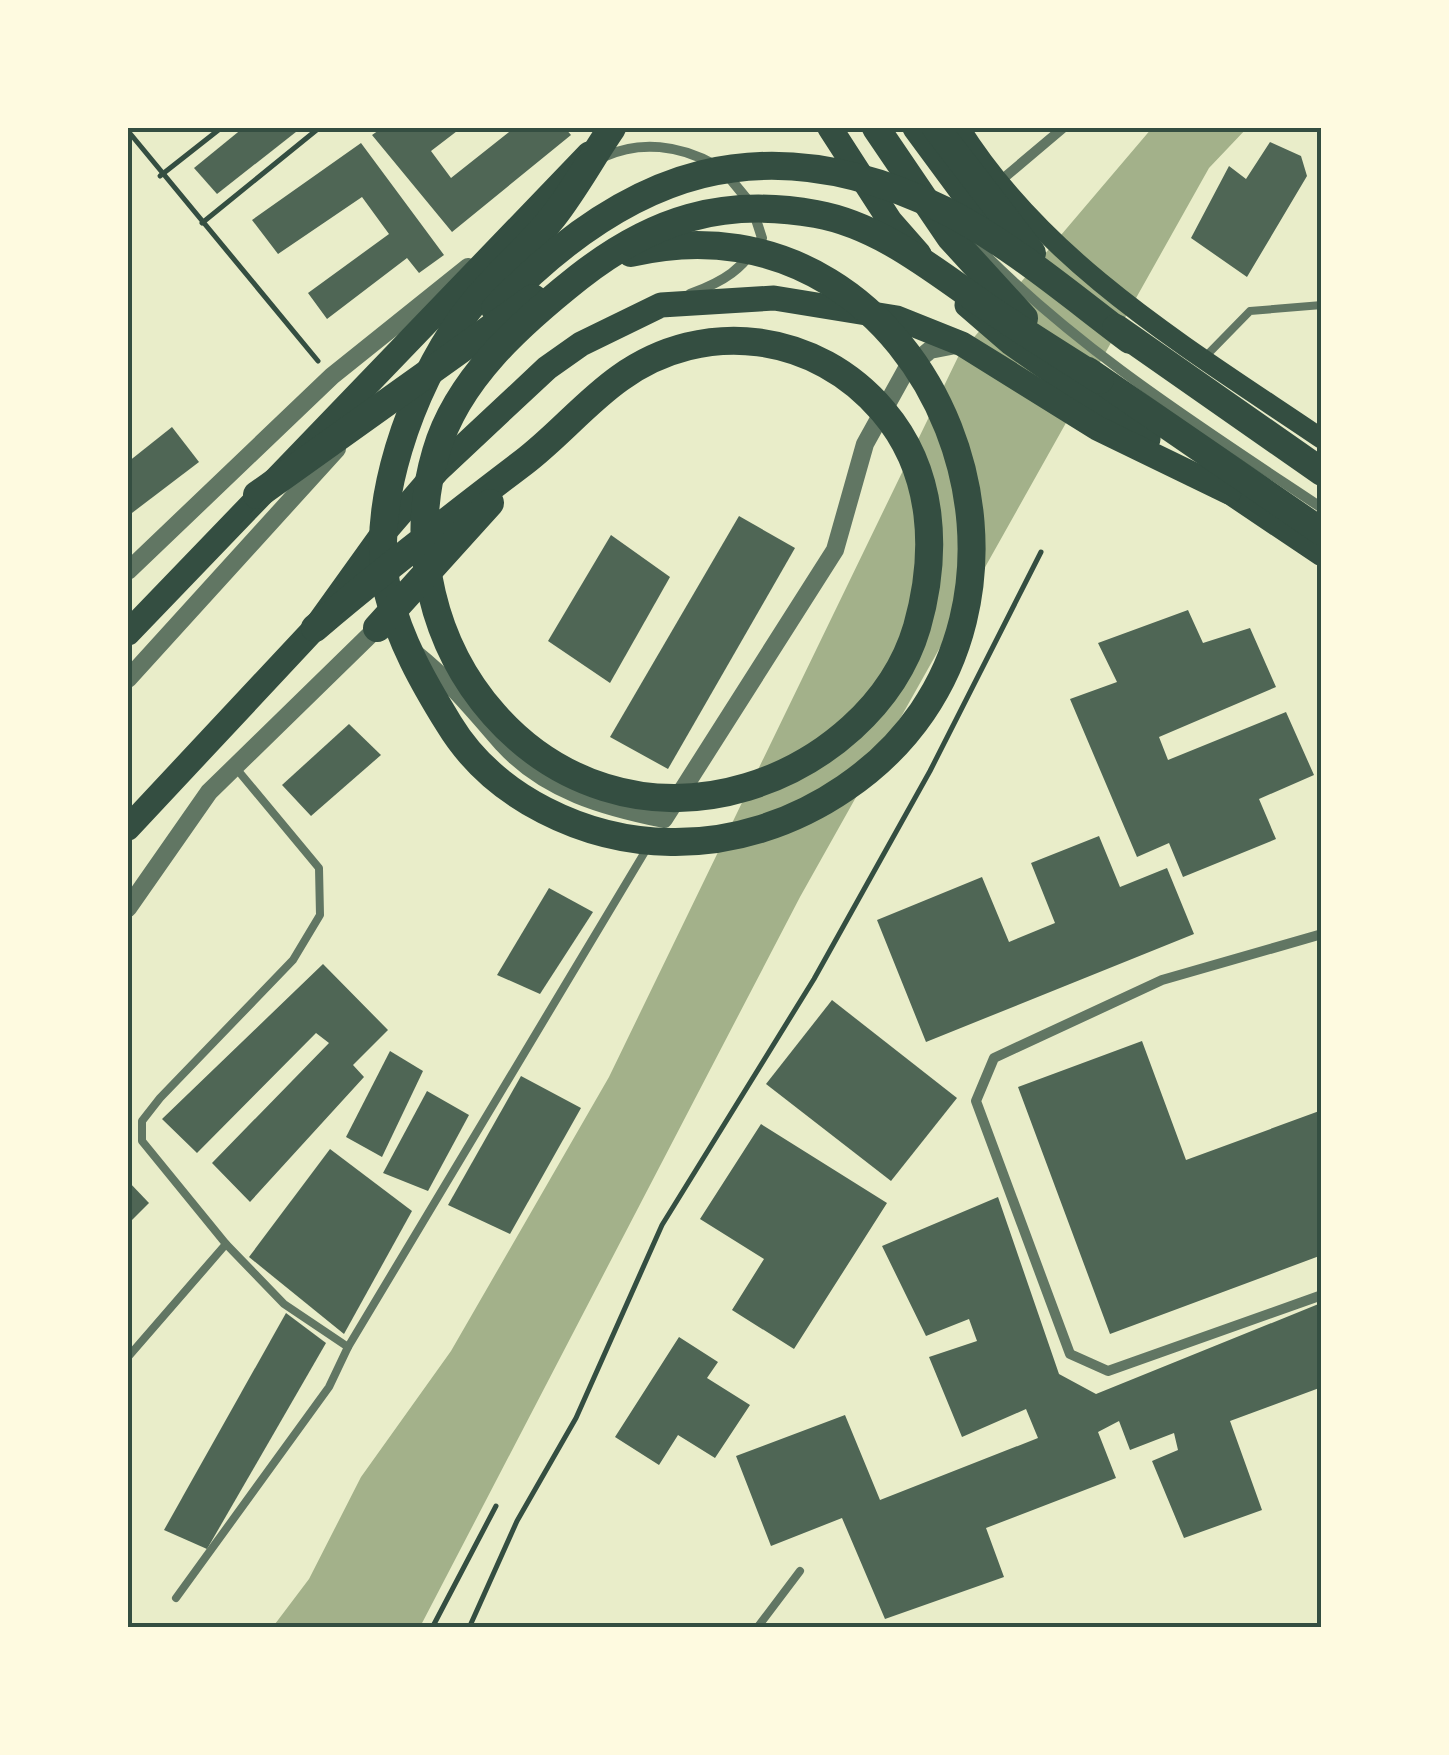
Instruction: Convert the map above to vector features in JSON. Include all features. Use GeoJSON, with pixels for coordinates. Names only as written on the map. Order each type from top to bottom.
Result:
{"type":"FeatureCollection","features":[{"type":"Feature","properties":{"kind":"highway"},"geometry":{"type":"LineString","coordinates":[[257,495],[363,418],[526,302],[567,278],[631,252],[675,242],[728,247],[793,264],[854,300],[903,346],[942,412],[968,488],[974,545],[968,604],[949,668],[935,696],[890,752],[864,775],[804,812],[772,826],[700,841],[634,839],[568,821],[507,789],[456,736],[421,678],[388,591],[384,547],[392,476],[406,428],[439,351],[466,312],[554,216],[615,128]]}},
{"type":"Feature","properties":{"kind":"highway"},"geometry":{"type":"LineString","coordinates":[[876,128],[972,263],[1019,314],[1112,366]]}},
{"type":"Feature","properties":{"kind":"highway"},"geometry":{"type":"LineString","coordinates":[[936,128],[1112,366]]}},
{"type":"Feature","properties":{"kind":"highway"},"geometry":{"type":"LineString","coordinates":[[406,428],[470,336],[526,276],[585,226],[649,190],[741,165],[781,166],[877,183],[944,211],[1003,246],[1112,366],[1320,549]]}},
{"type":"Feature","properties":{"kind":"highway"},"geometry":{"type":"LineString","coordinates":[[316,628],[412,545],[532,456],[621,377],[664,353],[694,344],[770,342],[842,371],[897,427],[918,466],[930,538],[924,602],[899,670],[854,727],[812,757],[764,782],[731,792],[679,796],[624,792],[594,785],[538,758],[513,738],[470,682],[434,604],[424,552],[436,450],[480,369],[560,292],[621,244],[674,219],[730,210],[815,214],[854,224],[1112,366],[1322,470]]}},
{"type":"Feature","properties":{"kind":"highway"},"geometry":{"type":"LineString","coordinates":[[376,628],[532,456]]}},
{"type":"Feature","properties":{"kind":"main road"},"geometry":{"type":"LineString","coordinates":[[128,633],[615,128]]}},
{"type":"Feature","properties":{"kind":"main road"},"geometry":{"type":"LineString","coordinates":[[830,128],[890,221],[976,313],[1112,366]]}},
{"type":"Feature","properties":{"kind":"main road"},"geometry":{"type":"LineString","coordinates":[[915,128],[972,204],[1023,254],[1112,366],[1229,492],[1320,549]]}},
{"type":"Feature","properties":{"kind":"main road"},"geometry":{"type":"LineString","coordinates":[[960,128],[999,182],[1043,232],[1112,366]]}},
{"type":"Feature","properties":{"kind":"main road"},"geometry":{"type":"LineString","coordinates":[[128,828],[316,628],[381,536],[438,470],[546,368],[582,344],[661,305],[723,298],[825,303],[897,318],[962,344],[1112,366],[1204,359],[1322,439]]}},
{"type":"Feature","properties":{"kind":"street"},"geometry":{"type":"LineString","coordinates":[[867,128],[1003,273],[1112,366],[1322,508]]}},
{"type":"Feature","properties":{"kind":"street"},"geometry":{"type":"LineString","coordinates":[[999,182],[1063,128]]}},
{"type":"Feature","properties":{"kind":"street"},"geometry":{"type":"LineString","coordinates":[[568,174],[614,152],[670,147],[718,166],[740,189],[762,228],[762,238],[744,265],[728,281],[661,305]]}},
{"type":"Feature","properties":{"kind":"street"},"geometry":{"type":"LineString","coordinates":[[128,571],[332,376],[418,303],[504,240]]}},
{"type":"Feature","properties":{"kind":"street"},"geometry":{"type":"LineString","coordinates":[[128,908],[210,792],[376,628],[440,673],[506,747],[558,786],[598,806],[664,819],[836,550],[865,444],[901,379],[930,350],[962,344]]}},
{"type":"Feature","properties":{"kind":"street"},"geometry":{"type":"LineString","coordinates":[[128,679],[363,418]]}},
{"type":"Feature","properties":{"kind":"street"},"geometry":{"type":"LineString","coordinates":[[1322,934],[1162,980],[994,1058],[976,1102],[1070,1354],[1108,1370],[1322,1295]]}},
{"type":"Feature","properties":{"kind":"lane"},"geometry":{"type":"LineString","coordinates":[[1204,359],[1250,312],[1322,305]]}},
{"type":"Feature","properties":{"kind":"lane"},"geometry":{"type":"LineString","coordinates":[[235,767],[319,868],[320,915],[293,960],[160,1098],[142,1121],[142,1141],[226,1244],[284,1304],[348,1347]]}},
{"type":"Feature","properties":{"kind":"lane"},"geometry":{"type":"LineString","coordinates":[[176,1598],[329,1388],[348,1347],[664,819]]}},
{"type":"Feature","properties":{"kind":"lane"},"geometry":{"type":"LineString","coordinates":[[128,1357],[226,1244]]}},
{"type":"Feature","properties":{"kind":"lane"},"geometry":{"type":"LineString","coordinates":[[757,1628],[800,1571]]}},
{"type":"Feature","properties":{"kind":"path"},"geometry":{"type":"LineString","coordinates":[[160,176],[220,128]]}},
{"type":"Feature","properties":{"kind":"path"},"geometry":{"type":"LineString","coordinates":[[202,223],[319,128]]}},
{"type":"Feature","properties":{"kind":"path"},"geometry":{"type":"LineString","coordinates":[[128,131],[160,176],[324,367]]}},
{"type":"Feature","properties":{"kind":"path"},"geometry":{"type":"LineString","coordinates":[[469,1628],[518,1522],[576,1418],[662,1225],[738,1108],[843,927],[930,772],[1040,552]]}},
{"type":"Feature","properties":{"kind":"path"},"geometry":{"type":"LineString","coordinates":[[432,1628],[496,1506]]}},
{"type":"Feature","properties":{"kind":"shaded area"},"geometry":{"type":"Polygon","coordinates":[[[1152,128],[1247,128],[1209,168],[800,897],[420,1627],[272,1628],[309,1579],[361,1477],[451,1351],[609,1077],[959,355],[1152,128]]]}},
{"type":"Feature","properties":{"kind":"building"},"geometry":{"type":"Polygon","coordinates":[[[243,128],[301,128],[217,194],[194,168],[243,128]]]}},
{"type":"Feature","properties":{"kind":"building"},"geometry":{"type":"Polygon","coordinates":[[[382,128],[461,128],[431,151],[451,178],[514,128],[565,128],[571,135],[452,232],[372,135],[382,128]]]}},
{"type":"Feature","properties":{"kind":"building"},"geometry":{"type":"Polygon","coordinates":[[[1270,142],[1301,156],[1307,176],[1247,277],[1191,238],[1229,166],[1246,179],[1270,142]]]}},
{"type":"Feature","properties":{"kind":"building"},"geometry":{"type":"Polygon","coordinates":[[[361,143],[444,255],[419,273],[407,258],[327,319],[308,293],[389,234],[362,197],[278,254],[252,220],[361,143]]]}},
{"type":"Feature","properties":{"kind":"building"},"geometry":{"type":"Polygon","coordinates":[[[172,427],[199,462],[128,516],[128,462],[172,427]]]}},
{"type":"Feature","properties":{"kind":"building"},"geometry":{"type":"Polygon","coordinates":[[[739,516],[795,548],[668,769],[610,737],[739,516]]]}},
{"type":"Feature","properties":{"kind":"building"},"geometry":{"type":"Polygon","coordinates":[[[611,535],[670,577],[610,683],[548,641],[611,535]]]}},
{"type":"Feature","properties":{"kind":"building"},"geometry":{"type":"Polygon","coordinates":[[[1188,610],[1203,643],[1250,628],[1276,687],[1159,737],[1168,760],[1286,712],[1314,775],[1259,799],[1276,839],[1183,877],[1169,843],[1137,857],[1070,699],[1117,682],[1098,643],[1188,610]]]}},
{"type":"Feature","properties":{"kind":"building"},"geometry":{"type":"Polygon","coordinates":[[[349,724],[381,755],[311,816],[282,785],[349,724]]]}},
{"type":"Feature","properties":{"kind":"building"},"geometry":{"type":"Polygon","coordinates":[[[1099,836],[1120,887],[1167,868],[1194,934],[926,1042],[877,920],[982,877],[1009,942],[1055,923],[1031,863],[1099,836]]]}},
{"type":"Feature","properties":{"kind":"building"},"geometry":{"type":"Polygon","coordinates":[[[549,888],[593,912],[540,994],[497,975],[549,888]]]}},
{"type":"Feature","properties":{"kind":"building"},"geometry":{"type":"Polygon","coordinates":[[[323,964],[388,1030],[353,1065],[364,1077],[250,1202],[212,1163],[329,1043],[316,1033],[197,1153],[162,1119],[323,964]]]}},
{"type":"Feature","properties":{"kind":"building"},"geometry":{"type":"Polygon","coordinates":[[[832,1000],[957,1098],[891,1181],[766,1084],[832,1000]]]}},
{"type":"Feature","properties":{"kind":"building"},"geometry":{"type":"Polygon","coordinates":[[[1142,1041],[1186,1160],[1322,1110],[1322,1255],[1110,1334],[1018,1087],[1142,1041]]]}},
{"type":"Feature","properties":{"kind":"building"},"geometry":{"type":"Polygon","coordinates":[[[390,1051],[423,1071],[382,1157],[346,1137],[390,1051]]]}},
{"type":"Feature","properties":{"kind":"building"},"geometry":{"type":"Polygon","coordinates":[[[521,1076],[581,1108],[510,1234],[448,1205],[521,1076]]]}},
{"type":"Feature","properties":{"kind":"building"},"geometry":{"type":"Polygon","coordinates":[[[427,1091],[469,1115],[428,1191],[383,1173],[427,1091]]]}},
{"type":"Feature","properties":{"kind":"building"},"geometry":{"type":"Polygon","coordinates":[[[761,1124],[887,1203],[794,1349],[732,1310],[764,1259],[700,1219],[761,1124]]]}},
{"type":"Feature","properties":{"kind":"building"},"geometry":{"type":"Polygon","coordinates":[[[330,1149],[412,1211],[344,1334],[249,1257],[330,1149]]]}},
{"type":"Feature","properties":{"kind":"building"},"geometry":{"type":"Polygon","coordinates":[[[128,1181],[149,1203],[128,1224],[128,1181]]]}},
{"type":"Feature","properties":{"kind":"building"},"geometry":{"type":"Polygon","coordinates":[[[998,1197],[1059,1374],[1096,1394],[1321,1303],[1322,1387],[1230,1421],[1262,1510],[1184,1538],[1152,1461],[1178,1450],[1174,1433],[1130,1450],[1119,1421],[1098,1432],[1116,1478],[986,1528],[1004,1577],[885,1619],[842,1518],[771,1546],[736,1456],[845,1415],[880,1500],[1038,1438],[1026,1409],[962,1437],[929,1357],[977,1341],[969,1319],[926,1336],[882,1246],[998,1197]]]}},
{"type":"Feature","properties":{"kind":"building"},"geometry":{"type":"Polygon","coordinates":[[[286,1313],[326,1343],[207,1549],[164,1530],[286,1313]]]}},
{"type":"Feature","properties":{"kind":"building"},"geometry":{"type":"Polygon","coordinates":[[[679,1337],[718,1362],[707,1378],[750,1405],[715,1458],[678,1435],[659,1465],[615,1437],[679,1337]]]}}]}
